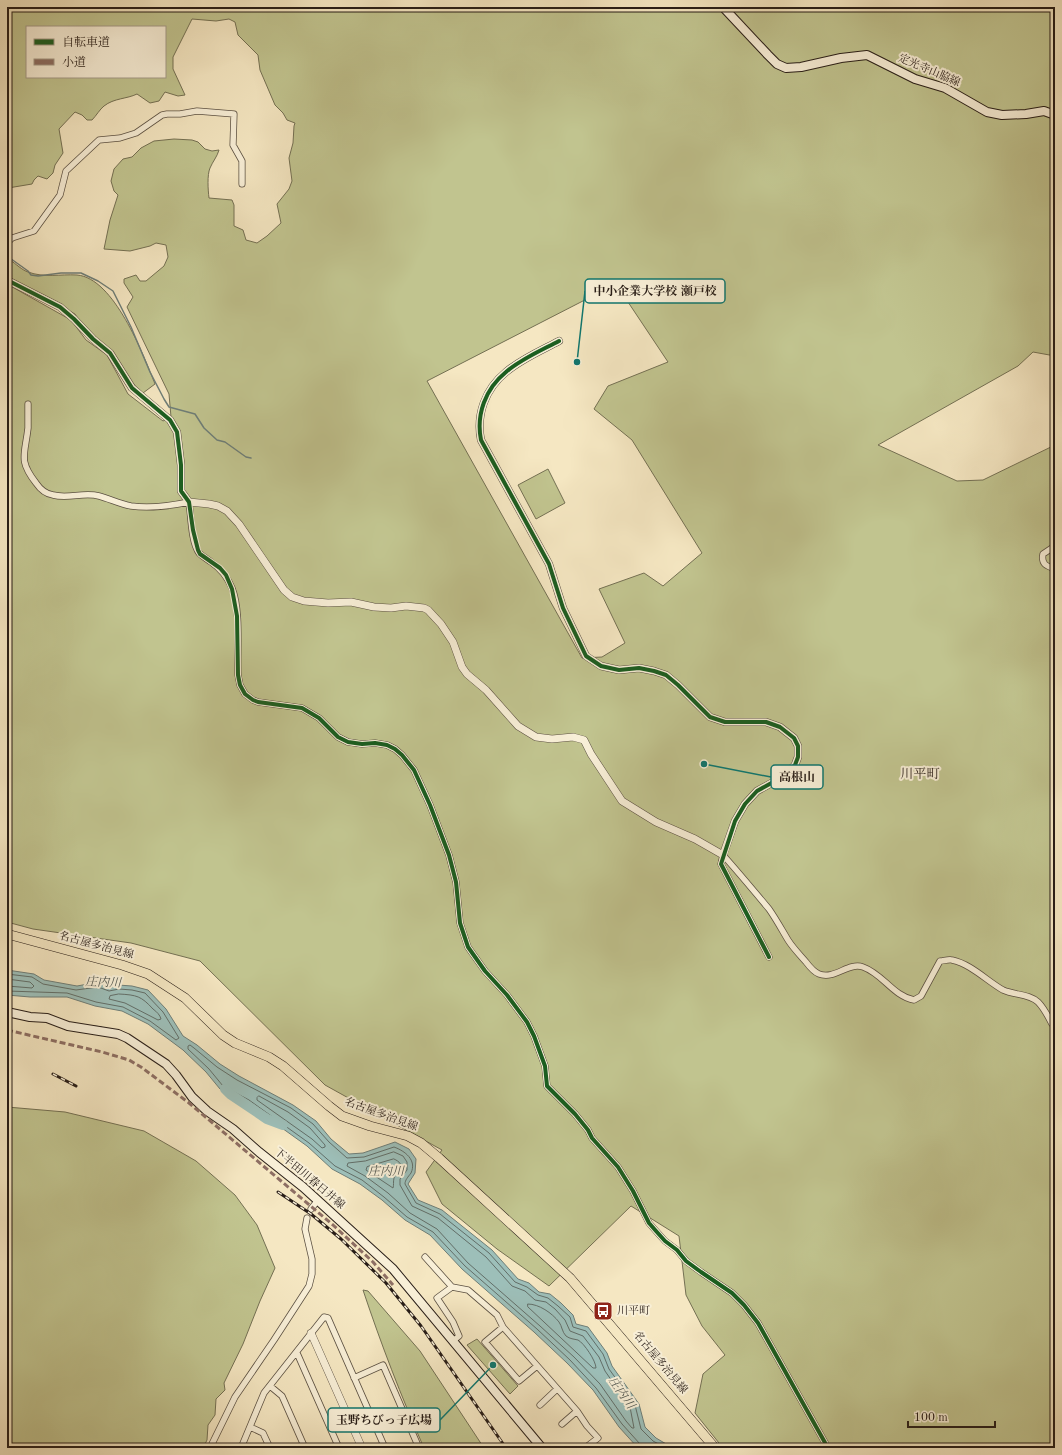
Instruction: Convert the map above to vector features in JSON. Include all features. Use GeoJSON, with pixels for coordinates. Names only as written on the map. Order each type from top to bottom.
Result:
{"type":"FeatureCollection","features":[{"type":"Feature","properties":{"kind":"main road","name":"定光寺山脇線"},"geometry":{"type":"LineString","coordinates":[[723,7],[777,64],[786,68],[801,67],[841,58],[867,55],[915,79],[944,88],[987,112],[1002,115],[1026,114],[1044,111],[1055,115]]}},
{"type":"Feature","properties":{"kind":"main road","name":"名古屋多治見線"},"geometry":{"type":"LineString","coordinates":[[7,934],[122,965],[148,974],[186,998],[223,1034],[235,1043],[269,1057],[283,1066],[342,1116],[370,1126],[408,1136],[421,1143],[570,1278],[715,1448]]}},
{"type":"Feature","properties":{"kind":"main road","name":"下半田川春日井線"},"geometry":{"type":"LineString","coordinates":[[7,1012],[30,1017],[47,1018],[68,1026],[110,1032],[127,1038],[166,1064],[192,1097],[207,1111],[233,1129],[318,1200],[393,1269],[542,1448]]}},
{"type":"Feature","properties":{"kind":"street"},"geometry":{"type":"LineString","coordinates":[[7,242],[12,238],[34,231],[60,195],[66,171],[95,143],[101,139],[120,138],[136,133],[162,115],[198,112],[234,114],[233,145],[242,161],[242,184]]}},
{"type":"Feature","properties":{"kind":"street"},"geometry":{"type":"LineString","coordinates":[[7,280],[60,307],[74,319],[93,339],[110,353],[132,388],[170,420],[177,432],[181,465],[181,491],[189,502],[193,530],[198,550],[200,554],[220,568],[226,575],[232,589],[237,616],[238,675],[240,685],[245,694],[258,702],[302,708],[319,718],[338,737],[348,742],[387,745],[402,755],[414,770],[430,805],[451,861],[456,882],[460,923],[468,947],[485,971],[507,995],[528,1022],[545,1066],[547,1086],[575,1114],[588,1130],[592,1138],[618,1167],[634,1191],[649,1223],[656,1231],[665,1241],[677,1250],[686,1261],[732,1293],[744,1305],[758,1323],[828,1448]]}},
{"type":"Feature","properties":{"kind":"street"},"geometry":{"type":"LineString","coordinates":[[559,341],[506,372],[494,385],[484,400],[479,421],[481,440],[549,564],[563,608],[586,656],[601,666],[619,670],[639,668],[666,675],[710,717],[725,722],[766,722],[780,727],[794,738],[798,746],[798,757],[795,765],[784,776],[757,792],[745,804],[735,820],[721,864],[769,957]]}},
{"type":"Feature","properties":{"kind":"street"},"geometry":{"type":"LineString","coordinates":[[28,404],[28,430],[25,440],[24,460],[27,469],[40,488],[45,491],[55,496],[82,494],[99,496],[130,506],[174,506],[189,502],[218,506],[227,511],[239,524],[284,590],[292,597],[304,601],[328,603],[351,602],[374,607],[385,608],[406,606],[424,608],[428,610],[441,624],[453,642],[458,657],[467,674],[486,690],[518,726],[536,737],[552,739],[573,737],[584,740],[591,754],[622,801],[656,822],[696,839],[723,855],[770,911],[790,942],[808,965],[818,974],[834,974],[853,966],[862,966],[876,975],[906,999],[914,1000],[921,996],[940,961],[952,960],[966,966],[1004,990],[1030,997],[1038,1002],[1047,1013],[1052,1024],[1055,1025]]}},
{"type":"Feature","properties":{"kind":"street"},"geometry":{"type":"LineString","coordinates":[[1055,546],[1043,554],[1042,560],[1047,566],[1055,569]]}},
{"type":"Feature","properties":{"kind":"street"},"geometry":{"type":"LineString","coordinates":[[311,1209],[318,1200]]}},
{"type":"Feature","properties":{"kind":"street"},"geometry":{"type":"LineString","coordinates":[[210,1448],[235,1397],[309,1286],[312,1274],[312,1259],[305,1229],[307,1218]]}},
{"type":"Feature","properties":{"kind":"street"},"geometry":{"type":"LineString","coordinates":[[425,1258],[452,1287],[468,1290],[497,1315],[503,1327],[577,1411],[587,1426],[598,1438],[585,1448]]}},
{"type":"Feature","properties":{"kind":"street"},"geometry":{"type":"LineString","coordinates":[[452,1287],[437,1298],[456,1329],[458,1336],[453,1342]]}},
{"type":"Feature","properties":{"kind":"street"},"geometry":{"type":"LineString","coordinates":[[241,1448],[264,1393],[324,1317],[328,1318],[383,1447]]}},
{"type":"Feature","properties":{"kind":"street"},"geometry":{"type":"LineString","coordinates":[[503,1327],[485,1342],[519,1381],[537,1366]]}},
{"type":"Feature","properties":{"kind":"street"},"geometry":{"type":"LineString","coordinates":[[311,1333],[362,1448]]}},
{"type":"Feature","properties":{"kind":"street"},"geometry":{"type":"LineString","coordinates":[[297,1353],[339,1448]]}},
{"type":"Feature","properties":{"kind":"street"},"geometry":{"type":"LineString","coordinates":[[354,1378],[383,1365],[419,1448]]}},
{"type":"Feature","properties":{"kind":"street"},"geometry":{"type":"LineString","coordinates":[[270,1386],[282,1396],[305,1448]]}},
{"type":"Feature","properties":{"kind":"street"},"geometry":{"type":"LineString","coordinates":[[540,1404],[557,1389]]}},
{"type":"Feature","properties":{"kind":"street"},"geometry":{"type":"LineString","coordinates":[[562,1424],[577,1411]]}},
{"type":"Feature","properties":{"kind":"street"},"geometry":{"type":"LineString","coordinates":[[250,1427],[264,1433],[270,1448]]}},
{"type":"Feature","properties":{"kind":"green space"},"geometry":{"type":"Polygon","coordinates":[[[7,7],[1055,7],[1055,356],[1033,352],[1018,366],[878,445],[957,481],[983,480],[1055,445],[1055,1448],[723,1448],[695,1413],[703,1374],[725,1355],[702,1326],[686,1295],[679,1236],[631,1206],[549,1286],[497,1249],[442,1204],[426,1172],[442,1150],[325,1085],[200,961],[131,943],[33,929],[7,922],[7,284],[71,320],[86,340],[107,355],[128,394],[163,421],[171,417],[169,394],[127,307],[133,297],[124,283],[124,279],[136,275],[140,281],[146,281],[164,266],[168,257],[166,245],[156,243],[130,251],[104,249],[110,220],[118,195],[114,191],[111,181],[114,169],[123,159],[132,157],[141,148],[154,141],[174,139],[192,140],[198,142],[205,149],[212,151],[219,150],[209,171],[209,198],[232,200],[234,205],[234,226],[243,230],[246,240],[257,243],[281,223],[277,204],[289,189],[292,181],[289,158],[293,143],[295,123],[287,120],[283,113],[275,105],[260,70],[258,55],[238,35],[235,22],[229,19],[216,21],[192,19],[173,57],[173,69],[185,95],[178,96],[165,92],[159,101],[150,103],[137,94],[108,103],[102,107],[92,120],[87,120],[82,115],[75,112],[59,129],[63,153],[55,165],[53,173],[47,179],[38,176],[32,184],[8,188],[7,7]],[[616,284],[427,381],[582,658],[602,657],[625,643],[599,589],[644,573],[663,586],[702,553],[632,440],[594,409],[608,386],[668,362],[616,284]]]}},
{"type":"Feature","properties":{"kind":"green space"},"geometry":{"type":"Polygon","coordinates":[[[10,260],[21,268],[34,274],[77,275],[90,279],[103,289],[115,303],[135,337],[155,384],[143,393],[137,388],[75,314],[7,276],[7,264],[10,260]]]}},
{"type":"Feature","properties":{"kind":"green space"},"geometry":{"type":"Polygon","coordinates":[[[548,469],[565,503],[536,519],[518,485],[548,469]]]}},
{"type":"Feature","properties":{"kind":"green space"},"geometry":{"type":"Polygon","coordinates":[[[7,1107],[65,1112],[144,1131],[196,1161],[235,1195],[257,1225],[275,1268],[243,1344],[224,1383],[225,1390],[216,1399],[215,1415],[208,1425],[207,1440],[203,1448],[7,1448],[7,1107]]]}},
{"type":"Feature","properties":{"kind":"green space"},"geometry":{"type":"Polygon","coordinates":[[[363,1290],[368,1291],[420,1351],[484,1448],[424,1448],[407,1409],[363,1290]]]}},
{"type":"Feature","properties":{"kind":"green space"},"geometry":{"type":"Polygon","coordinates":[[[477,1339],[518,1386],[510,1394],[467,1345],[477,1339]]]}},
{"type":"Feature","properties":{"kind":"water","name":"庄内川"},"geometry":{"type":"Polygon","coordinates":[[[7,970],[34,974],[44,980],[77,986],[99,982],[110,987],[118,985],[132,986],[148,990],[166,1009],[183,1036],[197,1045],[220,1064],[293,1105],[316,1121],[331,1139],[349,1154],[363,1153],[395,1142],[409,1149],[416,1159],[415,1173],[408,1184],[418,1200],[442,1210],[492,1250],[518,1279],[529,1283],[539,1292],[550,1294],[573,1315],[576,1324],[588,1327],[607,1353],[612,1366],[639,1404],[645,1427],[656,1438],[673,1448],[638,1448],[619,1427],[593,1390],[567,1363],[462,1269],[430,1235],[405,1220],[382,1200],[360,1184],[332,1169],[307,1146],[247,1103],[220,1089],[206,1072],[183,1050],[148,1024],[122,1011],[95,1006],[67,997],[30,997],[7,995],[7,970]]]}},
{"type":"Feature","properties":{"kind":"waterway"},"geometry":{"type":"LineString","coordinates":[[7,256],[28,271],[31,275],[38,276],[61,273],[81,273],[98,281],[113,291],[131,327],[150,372],[169,407],[195,414],[204,428],[217,440],[225,442],[246,457],[251,458]]}},
{"type":"Feature","properties":{"kind":"waterway"},"geometry":{"type":"LineString","coordinates":[[91,1026],[101,1027]]}},
{"type":"Feature","properties":{"kind":"waterway","name":"庄内川"},"geometry":{"type":"LineString","coordinates":[[225,1089],[267,1119],[283,1125]]}},
{"type":"Feature","properties":{"kind":"railway"},"geometry":{"type":"LineString","coordinates":[[53,1074],[76,1086]]}},
{"type":"Feature","properties":{"kind":"railway"},"geometry":{"type":"LineString","coordinates":[[278,1192],[311,1214],[341,1239],[386,1283],[421,1326],[506,1448]]}},
{"type":"Feature","properties":{"kind":"marked path"},"geometry":{"type":"LineString","coordinates":[[7,1030],[102,1052],[129,1060],[141,1067],[189,1103],[333,1225],[373,1262],[393,1285]]}},
{"type":"Feature","properties":{"kind":"cycle path"},"geometry":{"type":"LineString","coordinates":[[7,280],[60,307],[74,319],[93,339],[110,353],[132,388],[170,420],[177,432],[181,465],[181,491],[189,502],[193,530],[198,550],[200,554],[220,568],[226,575],[232,589],[237,616],[238,675],[240,685],[245,694],[258,702],[302,708],[319,718],[338,737],[348,742],[387,745],[402,755],[414,770],[430,805],[449,855],[456,882],[460,923],[468,947],[485,971],[507,995],[527,1022],[545,1066],[547,1086],[575,1114],[588,1130],[592,1138],[618,1167],[633,1191],[649,1223],[656,1231],[665,1241],[677,1250],[686,1261],[732,1293],[744,1305],[758,1323],[828,1448]]}},
{"type":"Feature","properties":{"kind":"cycle path"},"geometry":{"type":"LineString","coordinates":[[559,341],[518,363],[506,372],[493,386],[481,412],[481,440],[549,564],[563,608],[586,656],[601,666],[619,670],[639,668],[666,675],[710,717],[725,722],[766,722],[780,727],[794,738],[798,746],[798,757],[795,765],[784,776],[757,791],[745,804],[735,821],[721,864],[769,957]]}},
{"type":"Feature","properties":{"kind":"place","name":"中小企業大学校 瀬戸校"},"geometry":{"type":"Point","coordinates":[577,362]}},
{"type":"Feature","properties":{"kind":"place","name":"高根山"},"geometry":{"type":"Point","coordinates":[704,764]}},
{"type":"Feature","properties":{"kind":"place","name":"川平町"},"geometry":{"type":"Point","coordinates":[603,1311]}},
{"type":"Feature","properties":{"kind":"place","name":"玉野ちびっ子広場"},"geometry":{"type":"Point","coordinates":[493,1365]}},
{"type":"Feature","properties":{"kind":"district","name":"川平町"},"geometry":{"type":"Point","coordinates":[920,774]}}]}
